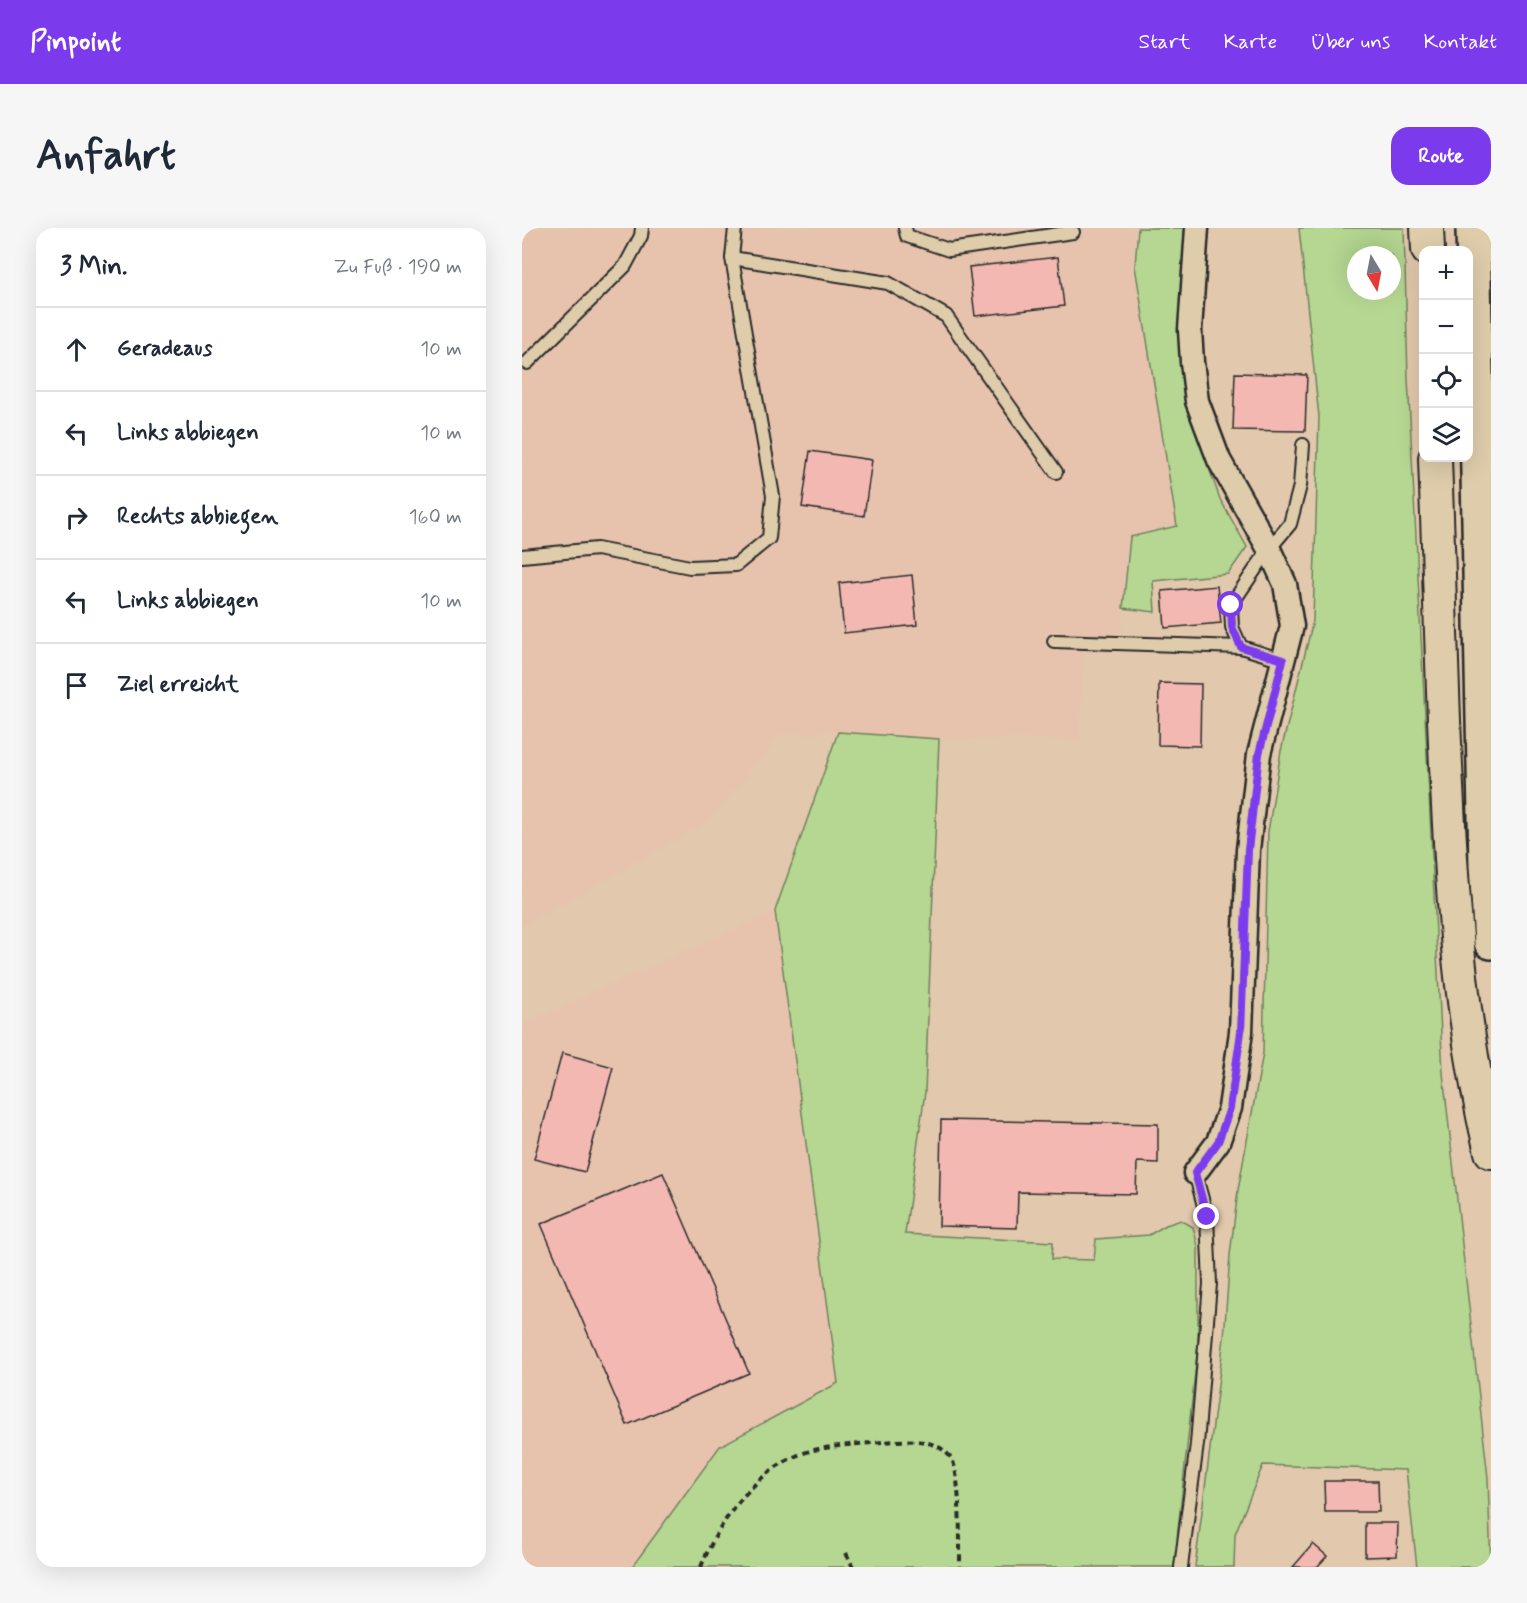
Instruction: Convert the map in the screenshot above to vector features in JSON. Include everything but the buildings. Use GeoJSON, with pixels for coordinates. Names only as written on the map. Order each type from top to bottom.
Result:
{"type":"FeatureCollection","features":[{"type":"Feature","properties":{"kind":"highway"},"geometry":{"type":"LineString","coordinates":[[1473,228],[1486,865],[1491,942]]}},
{"type":"Feature","properties":{"kind":"main road"},"geometry":{"type":"LineString","coordinates":[[1427,228],[1428,246]]}},
{"type":"Feature","properties":{"kind":"main road"},"geometry":{"type":"LineString","coordinates":[[1435,462],[1449,841],[1454,911],[1472,1059],[1491,1152]]}},
{"type":"Feature","properties":{"kind":"street"},"geometry":{"type":"LineString","coordinates":[[1195,1173],[1218,1142],[1230,1108],[1241,1032],[1248,850],[1258,765],[1292,626],[1285,584],[1269,549],[1219,460],[1197,401],[1191,362],[1190,330],[1197,228]]}},
{"type":"Feature","properties":{"kind":"lane"},"geometry":{"type":"LineString","coordinates":[[527,363],[625,266],[641,236],[642,228]]}},
{"type":"Feature","properties":{"kind":"lane"},"geometry":{"type":"LineString","coordinates":[[522,555],[597,549],[690,567],[736,565],[769,538],[773,496],[732,258],[735,228]]}},
{"type":"Feature","properties":{"kind":"lane"},"geometry":{"type":"LineString","coordinates":[[905,228],[907,236],[949,250],[1073,232]]}},
{"type":"Feature","properties":{"kind":"lane"},"geometry":{"type":"LineString","coordinates":[[732,258],[888,283],[946,316],[1056,472]]}},
{"type":"Feature","properties":{"kind":"lane"},"geometry":{"type":"LineString","coordinates":[[1241,647],[1232,627],[1231,605],[1269,549],[1290,524],[1300,486],[1303,445]]}},
{"type":"Feature","properties":{"kind":"lane"},"geometry":{"type":"LineString","coordinates":[[1054,640],[1241,647],[1283,660]]}},
{"type":"Feature","properties":{"kind":"lane"},"geometry":{"type":"LineString","coordinates":[[1181,1567],[1197,1444],[1210,1284],[1207,1217],[1195,1173]]}},
{"type":"Feature","properties":{"kind":"path"},"geometry":{"type":"LineString","coordinates":[[701,1567],[711,1542],[741,1499],[779,1464],[817,1449],[901,1441],[933,1443],[952,1459],[958,1485],[960,1567]]}},
{"type":"Feature","properties":{"kind":"path"},"geometry":{"type":"LineString","coordinates":[[846,1553],[854,1567]]}},
{"type":"Feature","properties":{"kind":"shaded area"},"geometry":{"type":"Polygon","coordinates":[[[522,228],[1138,228],[1136,266],[1177,526],[1130,537],[1119,652],[1083,653],[1080,739],[939,739],[838,732],[780,735],[707,823],[522,926],[522,228]]]}},
{"type":"Feature","properties":{"kind":"shaded area"},"geometry":{"type":"Polygon","coordinates":[[[775,911],[838,1383],[720,1446],[632,1567],[522,1567],[522,1025],[775,911]]]}},
{"type":"Feature","properties":{"kind":"green space"},"geometry":{"type":"Polygon","coordinates":[[[1138,228],[1186,228],[1179,349],[1186,404],[1220,499],[1247,547],[1228,574],[1153,581],[1155,612],[1123,608],[1130,537],[1177,526],[1135,266],[1138,228]]]}},
{"type":"Feature","properties":{"kind":"green space"},"geometry":{"type":"Polygon","coordinates":[[[1299,228],[1404,228],[1408,378],[1443,1073],[1488,1478],[1491,1567],[1417,1567],[1406,1470],[1263,1465],[1235,1534],[1234,1567],[1195,1567],[1224,1338],[1230,1255],[1238,1190],[1263,1053],[1268,832],[1281,751],[1313,621],[1319,417],[1299,228]]]}},
{"type":"Feature","properties":{"kind":"green space"},"geometry":{"type":"Polygon","coordinates":[[[838,732],[939,739],[925,1092],[905,1234],[1053,1242],[1052,1259],[1094,1260],[1096,1239],[1149,1235],[1166,1225],[1181,1220],[1193,1227],[1198,1246],[1198,1345],[1174,1567],[632,1567],[720,1446],[838,1383],[775,911],[838,732]]]}},
{"type":"Feature","properties":{"kind":"route"},"geometry":{"type":"LineString","coordinates":[[1207,1217],[1195,1173],[1218,1142],[1230,1108],[1241,1032],[1248,850],[1259,754],[1283,660],[1241,647],[1232,627],[1231,605]]}}]}
